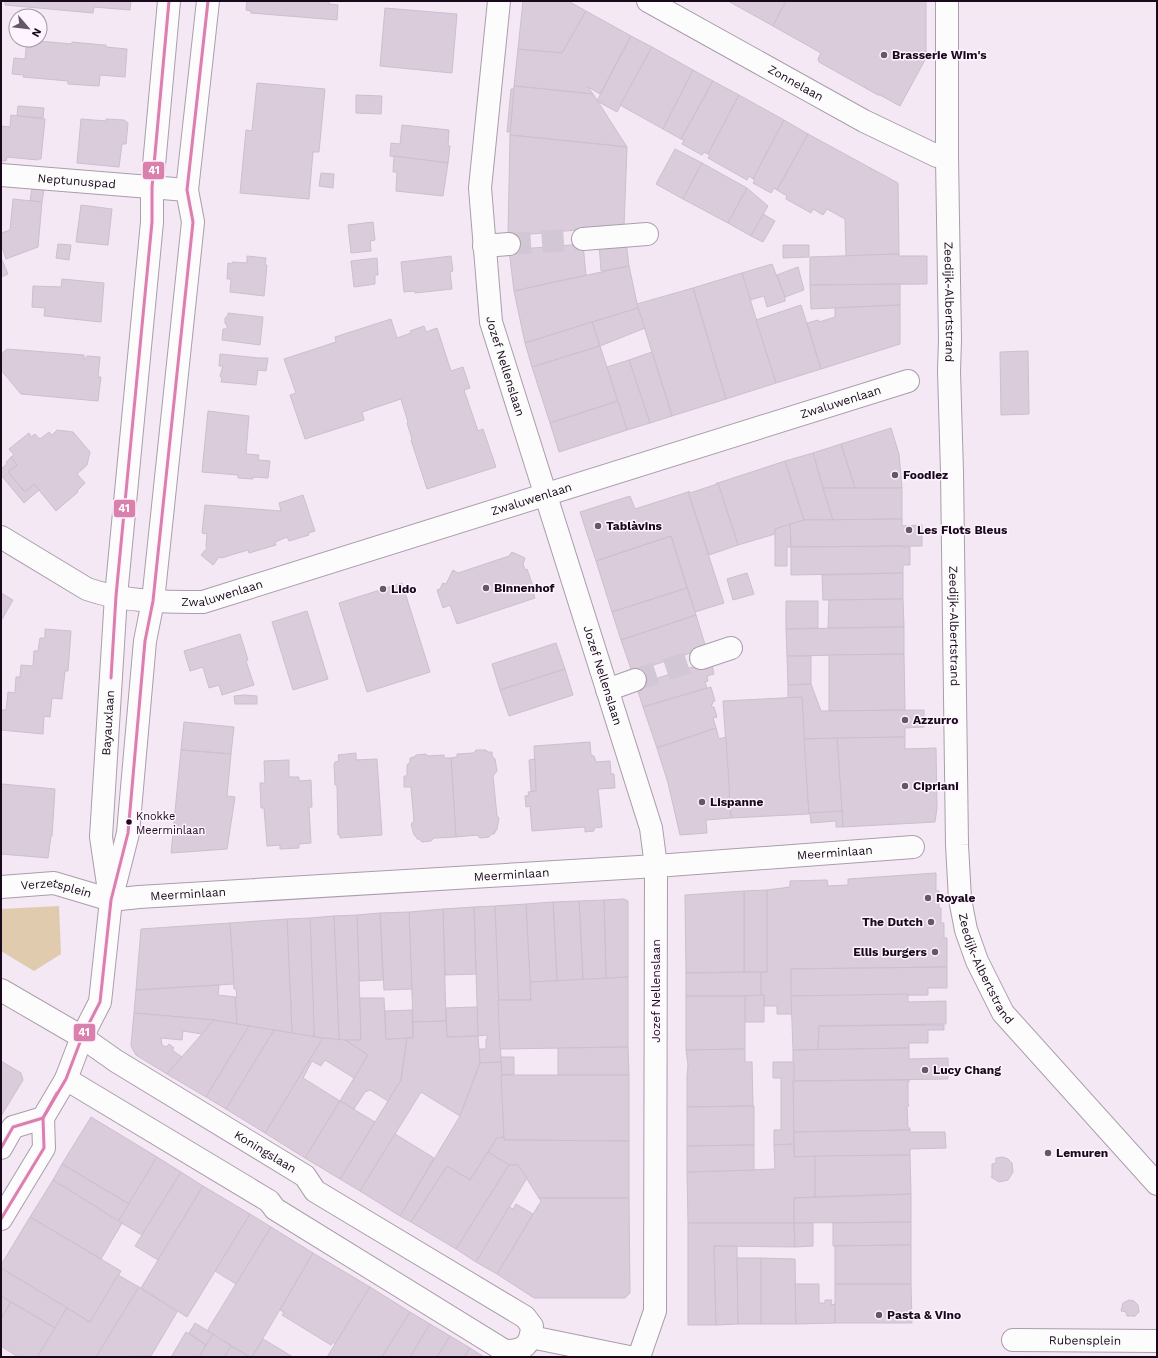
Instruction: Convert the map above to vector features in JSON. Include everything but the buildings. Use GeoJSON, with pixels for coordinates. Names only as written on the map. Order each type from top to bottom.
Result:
{"type":"FeatureCollection","features":[{"type":"Feature","properties":{"kind":"street","name":"Bayauxlaan"},"geometry":{"type":"LineString","coordinates":[[111,900],[101,837],[116,596],[152,222],[152,187],[169,1]]}},
{"type":"Feature","properties":{"kind":"street","name":"Bayauxlaan"},"geometry":{"type":"LineString","coordinates":[[43,1118],[66,1079],[82,1037],[100,1002],[111,900],[128,833],[145,641],[153,601],[193,222],[187,190],[208,1]]}},
{"type":"Feature","properties":{"kind":"street","name":"Jozef Nellenslaan"},"geometry":{"type":"LineString","coordinates":[[499,1],[480,188],[491,322],[651,828],[656,866],[655,1311],[639,1357]]}},
{"type":"Feature","properties":{"kind":"street","name":"Zonnelaan"},"geometry":{"type":"LineString","coordinates":[[648,1],[864,121],[937,156],[947,158]]}},
{"type":"Feature","properties":{"kind":"street","name":"Zeedijk-Albertstrand"},"geometry":{"type":"LineString","coordinates":[[947,1],[949,371],[957,845],[960,900],[966,930],[977,961],[1003,1013],[1157,1184]]}},
{"type":"Feature","properties":{"kind":"street","name":"Neptunuspad"},"geometry":{"type":"LineString","coordinates":[[1,175],[152,187]]}},
{"type":"Feature","properties":{"kind":"street"},"geometry":{"type":"LineString","coordinates":[[152,187],[187,190]]}},
{"type":"Feature","properties":{"kind":"street"},"geometry":{"type":"LineString","coordinates":[[583,238],[647,234]]}},
{"type":"Feature","properties":{"kind":"street"},"geometry":{"type":"LineString","coordinates":[[484,246],[509,244]]}},
{"type":"Feature","properties":{"kind":"street","name":"Zwaluwenlaan"},"geometry":{"type":"LineString","coordinates":[[1,537],[87,589],[102,594],[153,601],[203,602],[908,381]]}},
{"type":"Feature","properties":{"kind":"street"},"geometry":{"type":"LineString","coordinates":[[701,658],[732,648]]}},
{"type":"Feature","properties":{"kind":"street"},"geometry":{"type":"LineString","coordinates":[[607,690],[635,680]]}},
{"type":"Feature","properties":{"kind":"street","name":"Meerminlaan"},"geometry":{"type":"LineString","coordinates":[[111,900],[138,897],[656,866],[913,847]]}},
{"type":"Feature","properties":{"kind":"street","name":"Verzetsplein"},"geometry":{"type":"LineString","coordinates":[[1,887],[54,883],[111,900]]}},
{"type":"Feature","properties":{"kind":"street","name":"Koningslaan"},"geometry":{"type":"LineString","coordinates":[[1,990],[82,1037],[116,1061],[304,1176],[315,1192],[525,1317],[532,1326],[531,1337]]}},
{"type":"Feature","properties":{"kind":"street"},"geometry":{"type":"LineString","coordinates":[[1,1010],[23,1003]]}},
{"type":"Feature","properties":{"kind":"street"},"geometry":{"type":"LineString","coordinates":[[66,1079],[269,1201],[275,1210],[505,1351],[516,1351],[523,1349],[531,1337],[629,1357]]}},
{"type":"Feature","properties":{"kind":"street"},"geometry":{"type":"LineString","coordinates":[[1,1148],[13,1127],[43,1118],[44,1148],[1,1219]]}},
{"type":"Feature","properties":{"kind":"street","name":"Rubensplein"},"geometry":{"type":"LineString","coordinates":[[1013,1340],[1157,1341]]}},
{"type":"Feature","properties":{"kind":"shaded area"},"geometry":{"type":"Polygon","coordinates":[[[59,906],[61,954],[34,971],[1,951],[1,909],[59,906]]]}},
{"type":"Feature","properties":{"kind":"tunnel"},"geometry":{"type":"LineString","coordinates":[[509,244],[583,239]]}},
{"type":"Feature","properties":{"kind":"tunnel"},"geometry":{"type":"LineString","coordinates":[[635,680],[701,658]]}},
{"type":"Feature","properties":{"kind":"transit line","name":"41"},"geometry":{"type":"LineString","coordinates":[[111,678],[116,596],[152,222],[152,187],[169,1]]}},
{"type":"Feature","properties":{"kind":"transit line","name":"41"},"geometry":{"type":"LineString","coordinates":[[1,1219],[44,1148],[43,1118],[66,1079],[82,1037],[100,1002],[111,900],[128,833],[145,641],[153,601],[193,222],[187,190],[208,1]]}},
{"type":"Feature","properties":{"kind":"transit line","name":"41"},"geometry":{"type":"LineString","coordinates":[[1,1148],[13,1127],[43,1118],[57,1093]]}},
{"type":"Feature","properties":{"kind":"place","name":"Brasserie Wim's"},"geometry":{"type":"Point","coordinates":[884,55]}},
{"type":"Feature","properties":{"kind":"place","name":"Foodiez"},"geometry":{"type":"Point","coordinates":[895,475]}},
{"type":"Feature","properties":{"kind":"place","name":"Tablàvins"},"geometry":{"type":"Point","coordinates":[598,526]}},
{"type":"Feature","properties":{"kind":"place","name":"Les Flots Bleus"},"geometry":{"type":"Point","coordinates":[909,530]}},
{"type":"Feature","properties":{"kind":"place","name":"Binnenhof"},"geometry":{"type":"Point","coordinates":[486,588]}},
{"type":"Feature","properties":{"kind":"place","name":"Lido"},"geometry":{"type":"Point","coordinates":[383,589]}},
{"type":"Feature","properties":{"kind":"place","name":"Azzurro"},"geometry":{"type":"Point","coordinates":[905,720]}},
{"type":"Feature","properties":{"kind":"place","name":"Cipriani"},"geometry":{"type":"Point","coordinates":[905,786]}},
{"type":"Feature","properties":{"kind":"place","name":"Lispanne"},"geometry":{"type":"Point","coordinates":[702,802]}},
{"type":"Feature","properties":{"kind":"place","name":"Knokke Meerminlaan"},"geometry":{"type":"Point","coordinates":[129,822]}},
{"type":"Feature","properties":{"kind":"place","name":"Royale"},"geometry":{"type":"Point","coordinates":[928,898]}},
{"type":"Feature","properties":{"kind":"place","name":"The Dutch"},"geometry":{"type":"Point","coordinates":[931,922]}},
{"type":"Feature","properties":{"kind":"place","name":"Ellis burgers"},"geometry":{"type":"Point","coordinates":[935,952]}},
{"type":"Feature","properties":{"kind":"place","name":"Lucy Chang"},"geometry":{"type":"Point","coordinates":[925,1070]}},
{"type":"Feature","properties":{"kind":"place","name":"Lemuren"},"geometry":{"type":"Point","coordinates":[1048,1153]}},
{"type":"Feature","properties":{"kind":"place","name":"Pasta & Vino"},"geometry":{"type":"Point","coordinates":[879,1315]}}]}
